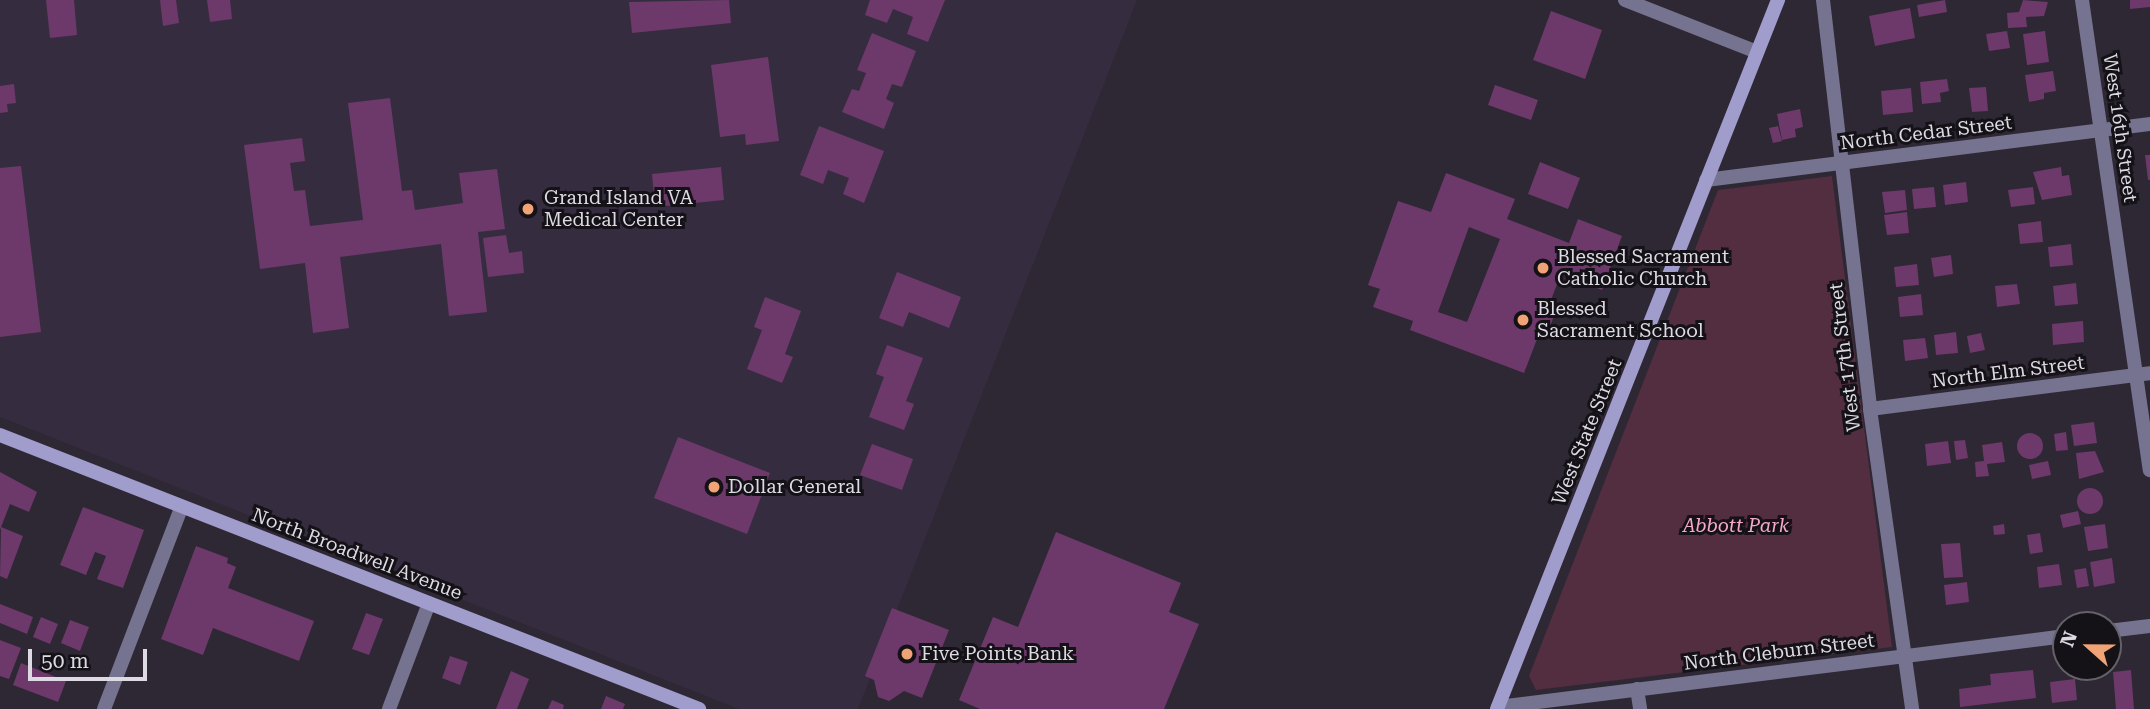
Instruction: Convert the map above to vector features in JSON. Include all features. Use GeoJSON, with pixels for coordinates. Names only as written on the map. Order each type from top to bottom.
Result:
{"type":"FeatureCollection","features":[{"type":"Feature","properties":{"kind":"street"},"geometry":{"type":"LineString","coordinates":[[1625,0],[1757,52]]}},
{"type":"Feature","properties":{"kind":"street","name":"West State Street"},"geometry":{"type":"LineString","coordinates":[[1497,708],[1778,0]]}},
{"type":"Feature","properties":{"kind":"street","name":"West 17th Street"},"geometry":{"type":"LineString","coordinates":[[1823,0],[1870,409],[1912,709]]}},
{"type":"Feature","properties":{"kind":"street","name":"West 16th Street"},"geometry":{"type":"LineString","coordinates":[[2082,0],[2101,130],[2143,373],[2150,470]]}},
{"type":"Feature","properties":{"kind":"street","name":"North Cedar Street"},"geometry":{"type":"LineString","coordinates":[[1706,180],[2150,124]]}},
{"type":"Feature","properties":{"kind":"street","name":"North Elm Street"},"geometry":{"type":"LineString","coordinates":[[1870,409],[2143,373]]}},
{"type":"Feature","properties":{"kind":"street","name":"North Broadwell Avenue"},"geometry":{"type":"LineString","coordinates":[[0,435],[699,709]]}},
{"type":"Feature","properties":{"kind":"street"},"geometry":{"type":"LineString","coordinates":[[104,709],[182,506]]}},
{"type":"Feature","properties":{"kind":"street"},"geometry":{"type":"LineString","coordinates":[[389,709],[429,603]]}},
{"type":"Feature","properties":{"kind":"street"},"geometry":{"type":"LineString","coordinates":[[2122,629],[2150,625]]}},
{"type":"Feature","properties":{"kind":"street","name":"North Cleburn Street"},"geometry":{"type":"LineString","coordinates":[[1497,708],[2052,638]]}},
{"type":"Feature","properties":{"kind":"street"},"geometry":{"type":"LineString","coordinates":[[1637,689],[1640,709]]}},
{"type":"Feature","properties":{"kind":"shaded area","name":"Grand Island VA Medical Center"},"geometry":{"type":"Polygon","coordinates":[[[0,0],[1137,0],[858,709],[739,709],[0,417],[0,0]]]}},
{"type":"Feature","properties":{"kind":"green space","name":"Abbott Park"},"geometry":{"type":"Polygon","coordinates":[[[1832,176],[1892,647],[1536,690],[1529,676],[1718,190],[1832,176]]]}},
{"type":"Feature","properties":{"kind":"building"},"geometry":{"type":"Polygon","coordinates":[[[46,0],[74,0],[77,35],[50,38],[46,0]]]}},
{"type":"Feature","properties":{"kind":"building"},"geometry":{"type":"Polygon","coordinates":[[[160,0],[176,0],[179,23],[163,26],[160,0]]]}},
{"type":"Feature","properties":{"kind":"building"},"geometry":{"type":"Polygon","coordinates":[[[207,0],[230,0],[232,19],[210,22],[207,0]]]}},
{"type":"Feature","properties":{"kind":"building"},"geometry":{"type":"Polygon","coordinates":[[[729,0],[731,23],[632,33],[629,2],[729,0]]]}},
{"type":"Feature","properties":{"kind":"building"},"geometry":{"type":"Polygon","coordinates":[[[870,0],[945,0],[928,42],[907,34],[913,17],[893,9],[887,23],[865,15],[870,0]]]}},
{"type":"Feature","properties":{"kind":"building"},"geometry":{"type":"Polygon","coordinates":[[[1945,0],[1947,12],[1919,17],[1917,5],[1945,0]]]}},
{"type":"Feature","properties":{"kind":"building"},"geometry":{"type":"Polygon","coordinates":[[[2023,0],[2048,2],[2044,16],[2026,17],[2027,27],[2008,28],[2007,13],[2019,12],[2023,0]]]}},
{"type":"Feature","properties":{"kind":"building"},"geometry":{"type":"Polygon","coordinates":[[[2130,0],[2150,0],[2150,7],[2130,9],[2130,0]]]}},
{"type":"Feature","properties":{"kind":"building"},"geometry":{"type":"Polygon","coordinates":[[[1910,8],[1915,38],[1875,46],[1869,16],[1910,8]]]}},
{"type":"Feature","properties":{"kind":"building"},"geometry":{"type":"Polygon","coordinates":[[[1551,11],[1602,30],[1585,79],[1533,60],[1551,11]]]}},
{"type":"Feature","properties":{"kind":"building"},"geometry":{"type":"Polygon","coordinates":[[[2007,31],[2010,48],[1989,51],[1986,34],[2007,31]]]}},
{"type":"Feature","properties":{"kind":"building"},"geometry":{"type":"Polygon","coordinates":[[[2045,31],[2049,62],[2027,65],[2023,34],[2045,31]]]}},
{"type":"Feature","properties":{"kind":"building"},"geometry":{"type":"Polygon","coordinates":[[[872,33],[916,51],[902,87],[892,84],[886,99],[894,103],[884,129],[842,112],[852,89],[859,91],[866,73],[857,70],[872,33]]]}},
{"type":"Feature","properties":{"kind":"building"},"geometry":{"type":"Polygon","coordinates":[[[768,57],[779,141],[746,145],[745,134],[720,137],[711,65],[768,57]]]}},
{"type":"Feature","properties":{"kind":"building"},"geometry":{"type":"Polygon","coordinates":[[[2053,71],[2056,91],[2044,93],[2044,99],[2029,102],[2025,75],[2053,71]]]}},
{"type":"Feature","properties":{"kind":"building"},"geometry":{"type":"Polygon","coordinates":[[[1947,79],[1949,91],[1940,93],[1941,102],[1922,104],[1920,82],[1947,79]]]}},
{"type":"Feature","properties":{"kind":"building"},"geometry":{"type":"Polygon","coordinates":[[[14,84],[16,103],[7,104],[8,112],[0,113],[0,86],[14,84]]]}},
{"type":"Feature","properties":{"kind":"building"},"geometry":{"type":"Polygon","coordinates":[[[1495,85],[1538,100],[1531,120],[1488,105],[1495,85]]]}},
{"type":"Feature","properties":{"kind":"building"},"geometry":{"type":"Polygon","coordinates":[[[1986,87],[1988,111],[1972,112],[1969,88],[1986,87]]]}},
{"type":"Feature","properties":{"kind":"building"},"geometry":{"type":"Polygon","coordinates":[[[1911,88],[1913,112],[1883,115],[1881,91],[1911,88]]]}},
{"type":"Feature","properties":{"kind":"building"},"geometry":{"type":"Polygon","coordinates":[[[390,98],[402,191],[412,190],[415,210],[463,203],[459,173],[497,169],[505,229],[478,232],[487,312],[449,316],[441,244],[340,257],[349,328],[313,333],[305,263],[260,269],[244,145],[302,138],[305,161],[290,163],[294,191],[305,190],[310,226],[363,220],[348,103],[390,98]]]}},
{"type":"Feature","properties":{"kind":"building"},"geometry":{"type":"Polygon","coordinates":[[[1800,109],[1803,127],[1795,129],[1796,137],[1782,140],[1777,114],[1800,109]]]}},
{"type":"Feature","properties":{"kind":"building"},"geometry":{"type":"Polygon","coordinates":[[[819,126],[884,151],[864,203],[843,194],[849,178],[828,170],[823,184],[800,175],[819,126]]]}},
{"type":"Feature","properties":{"kind":"building"},"geometry":{"type":"Polygon","coordinates":[[[1778,126],[1782,141],[1773,143],[1769,128],[1778,126]]]}},
{"type":"Feature","properties":{"kind":"building"},"geometry":{"type":"Polygon","coordinates":[[[2145,155],[2150,155],[2150,180],[2148,180],[2145,155]]]}},
{"type":"Feature","properties":{"kind":"building"},"geometry":{"type":"Polygon","coordinates":[[[1540,162],[1580,178],[1568,209],[1528,194],[1540,162]]]}},
{"type":"Feature","properties":{"kind":"building"},"geometry":{"type":"Polygon","coordinates":[[[21,166],[41,332],[0,337],[0,168],[21,166]]]}},
{"type":"Feature","properties":{"kind":"building"},"geometry":{"type":"Polygon","coordinates":[[[721,167],[724,200],[655,207],[652,174],[721,167]]]}},
{"type":"Feature","properties":{"kind":"building"},"geometry":{"type":"Polygon","coordinates":[[[2061,167],[2062,176],[2069,175],[2072,195],[2042,200],[2033,172],[2061,167]]]}},
{"type":"Feature","properties":{"kind":"building"},"geometry":{"type":"Polygon","coordinates":[[[1446,173],[1515,199],[1507,219],[1569,243],[1578,219],[1622,236],[1602,290],[1561,274],[1549,305],[1557,308],[1546,337],[1539,334],[1524,373],[1410,330],[1413,321],[1373,307],[1380,289],[1368,285],[1398,201],[1431,212],[1446,173]],[[1469,227],[1438,312],[1467,322],[1500,239],[1469,227]]]}},
{"type":"Feature","properties":{"kind":"building"},"geometry":{"type":"Polygon","coordinates":[[[1966,182],[1968,202],[1945,205],[1943,185],[1966,182]]]}},
{"type":"Feature","properties":{"kind":"building"},"geometry":{"type":"Polygon","coordinates":[[[1934,187],[1936,207],[1914,209],[1912,189],[1934,187]]]}},
{"type":"Feature","properties":{"kind":"building"},"geometry":{"type":"Polygon","coordinates":[[[2033,187],[2035,204],[2011,207],[2008,190],[2033,187]]]}},
{"type":"Feature","properties":{"kind":"building"},"geometry":{"type":"Polygon","coordinates":[[[1905,190],[1907,210],[1885,213],[1882,192],[1905,190]]]}},
{"type":"Feature","properties":{"kind":"building"},"geometry":{"type":"Polygon","coordinates":[[[1907,212],[1909,233],[1887,235],[1884,215],[1907,212]]]}},
{"type":"Feature","properties":{"kind":"building"},"geometry":{"type":"Polygon","coordinates":[[[2041,221],[2043,242],[2020,244],[2018,224],[2041,221]]]}},
{"type":"Feature","properties":{"kind":"building"},"geometry":{"type":"Polygon","coordinates":[[[506,235],[509,253],[522,251],[524,273],[488,277],[483,238],[506,235]]]}},
{"type":"Feature","properties":{"kind":"building"},"geometry":{"type":"Polygon","coordinates":[[[2071,244],[2073,265],[2050,267],[2048,247],[2071,244]]]}},
{"type":"Feature","properties":{"kind":"building"},"geometry":{"type":"Polygon","coordinates":[[[1951,255],[1953,274],[1934,277],[1931,258],[1951,255]]]}},
{"type":"Feature","properties":{"kind":"building"},"geometry":{"type":"Polygon","coordinates":[[[1917,264],[1919,285],[1896,287],[1894,267],[1917,264]]]}},
{"type":"Feature","properties":{"kind":"building"},"geometry":{"type":"Polygon","coordinates":[[[897,272],[961,297],[949,328],[909,312],[903,327],[879,318],[897,272]]]}},
{"type":"Feature","properties":{"kind":"building"},"geometry":{"type":"Polygon","coordinates":[[[2076,283],[2078,304],[2055,306],[2053,286],[2076,283]]]}},
{"type":"Feature","properties":{"kind":"building"},"geometry":{"type":"Polygon","coordinates":[[[2017,284],[2020,304],[1997,307],[1995,286],[2017,284]]]}},
{"type":"Feature","properties":{"kind":"building"},"geometry":{"type":"Polygon","coordinates":[[[1921,294],[1923,315],[1900,317],[1898,297],[1921,294]]]}},
{"type":"Feature","properties":{"kind":"building"},"geometry":{"type":"Polygon","coordinates":[[[765,297],[801,311],[785,354],[793,357],[782,383],[747,369],[762,330],[754,327],[765,297]]]}},
{"type":"Feature","properties":{"kind":"building"},"geometry":{"type":"Polygon","coordinates":[[[2083,321],[2084,342],[2053,345],[2052,324],[2083,321]]]}},
{"type":"Feature","properties":{"kind":"building"},"geometry":{"type":"Polygon","coordinates":[[[1956,332],[1958,353],[1936,355],[1934,335],[1956,332]]]}},
{"type":"Feature","properties":{"kind":"building"},"geometry":{"type":"Polygon","coordinates":[[[1981,333],[1985,350],[1970,353],[1967,336],[1981,333]]]}},
{"type":"Feature","properties":{"kind":"building"},"geometry":{"type":"Polygon","coordinates":[[[1925,338],[1928,358],[1905,361],[1903,340],[1925,338]]]}},
{"type":"Feature","properties":{"kind":"building"},"geometry":{"type":"Polygon","coordinates":[[[887,345],[923,358],[906,401],[914,404],[904,430],[869,417],[884,377],[876,374],[887,345]]]}},
{"type":"Feature","properties":{"kind":"building"},"geometry":{"type":"Polygon","coordinates":[[[2094,422],[2097,443],[2074,446],[2071,425],[2094,422]]]}},
{"type":"Feature","properties":{"kind":"building"},"geometry":{"type":"Polygon","coordinates":[[[2066,432],[2068,450],[2056,451],[2054,434],[2066,432]]]}},
{"type":"Feature","properties":{"kind":"building"},"geometry":{"type":"Polygon","coordinates":[[[2030,433],[2039,437],[2043,446],[2039,455],[2030,459],[2021,455],[2017,446],[2021,437],[2030,433]]]}},
{"type":"Feature","properties":{"kind":"building"},"geometry":{"type":"Polygon","coordinates":[[[678,437],[770,473],[747,534],[654,498],[678,437]]]}},
{"type":"Feature","properties":{"kind":"building"},"geometry":{"type":"Polygon","coordinates":[[[1965,440],[1968,458],[1956,460],[1954,441],[1965,440]]]}},
{"type":"Feature","properties":{"kind":"building"},"geometry":{"type":"Polygon","coordinates":[[[1948,441],[1951,463],[1927,466],[1925,444],[1948,441]]]}},
{"type":"Feature","properties":{"kind":"building"},"geometry":{"type":"Polygon","coordinates":[[[2002,442],[2005,462],[1987,464],[1989,476],[1976,477],[1975,462],[1984,461],[1982,445],[2002,442]]]}},
{"type":"Feature","properties":{"kind":"building"},"geometry":{"type":"Polygon","coordinates":[[[872,444],[913,459],[902,490],[860,475],[872,444]]]}},
{"type":"Feature","properties":{"kind":"building"},"geometry":{"type":"Polygon","coordinates":[[[2095,451],[2104,472],[2079,479],[2076,453],[2095,451]]]}},
{"type":"Feature","properties":{"kind":"building"},"geometry":{"type":"Polygon","coordinates":[[[2048,461],[2051,475],[2032,479],[2029,465],[2048,461]]]}},
{"type":"Feature","properties":{"kind":"building"},"geometry":{"type":"Polygon","coordinates":[[[0,472],[37,492],[29,512],[10,504],[0,530],[0,472]]]}},
{"type":"Feature","properties":{"kind":"building"},"geometry":{"type":"Polygon","coordinates":[[[2090,488],[2099,492],[2103,501],[2099,510],[2090,514],[2081,510],[2077,501],[2081,492],[2090,488]]]}},
{"type":"Feature","properties":{"kind":"building"},"geometry":{"type":"Polygon","coordinates":[[[83,507],[144,530],[123,588],[97,579],[106,556],[95,552],[86,575],[60,565],[83,507]]]}},
{"type":"Feature","properties":{"kind":"building"},"geometry":{"type":"Polygon","coordinates":[[[2078,511],[2081,524],[2063,528],[2060,515],[2078,511]]]}},
{"type":"Feature","properties":{"kind":"building"},"geometry":{"type":"Polygon","coordinates":[[[2004,524],[2005,534],[1994,535],[1993,526],[2004,524]]]}},
{"type":"Feature","properties":{"kind":"building"},"geometry":{"type":"Polygon","coordinates":[[[2105,524],[2108,548],[2088,551],[2084,527],[2105,524]]]}},
{"type":"Feature","properties":{"kind":"building"},"geometry":{"type":"Polygon","coordinates":[[[1,527],[23,536],[7,579],[0,576],[1,527]]]}},
{"type":"Feature","properties":{"kind":"building"},"geometry":{"type":"Polygon","coordinates":[[[1056,532],[1181,583],[1169,612],[1199,624],[1164,709],[980,709],[959,700],[993,617],[1018,627],[1056,532]]]}},
{"type":"Feature","properties":{"kind":"building"},"geometry":{"type":"Polygon","coordinates":[[[2040,533],[2043,552],[2030,554],[2027,535],[2040,533]]]}},
{"type":"Feature","properties":{"kind":"building"},"geometry":{"type":"Polygon","coordinates":[[[1960,543],[1963,577],[1944,578],[1941,544],[1960,543]]]}},
{"type":"Feature","properties":{"kind":"building"},"geometry":{"type":"Polygon","coordinates":[[[196,546],[228,558],[227,563],[236,567],[228,588],[314,621],[299,661],[213,628],[203,655],[161,639],[196,546]]]}},
{"type":"Feature","properties":{"kind":"building"},"geometry":{"type":"Polygon","coordinates":[[[2112,558],[2115,583],[2094,587],[2090,562],[2112,558]]]}},
{"type":"Feature","properties":{"kind":"building"},"geometry":{"type":"Polygon","coordinates":[[[2059,564],[2062,585],[2039,588],[2037,567],[2059,564]]]}},
{"type":"Feature","properties":{"kind":"building"},"geometry":{"type":"Polygon","coordinates":[[[2086,568],[2089,586],[2077,588],[2074,570],[2086,568]]]}},
{"type":"Feature","properties":{"kind":"building"},"geometry":{"type":"Polygon","coordinates":[[[1967,582],[1969,602],[1946,605],[1944,585],[1967,582]]]}},
{"type":"Feature","properties":{"kind":"building"},"geometry":{"type":"Polygon","coordinates":[[[0,604],[33,617],[27,634],[0,623],[0,604]]]}},
{"type":"Feature","properties":{"kind":"building"},"geometry":{"type":"Polygon","coordinates":[[[892,608],[949,630],[922,698],[904,691],[889,701],[878,697],[874,680],[865,676],[892,608]]]}},
{"type":"Feature","properties":{"kind":"building"},"geometry":{"type":"Polygon","coordinates":[[[366,613],[383,619],[369,655],[352,649],[366,613]]]}},
{"type":"Feature","properties":{"kind":"building"},"geometry":{"type":"Polygon","coordinates":[[[41,617],[58,624],[50,644],[33,637],[41,617]]]}},
{"type":"Feature","properties":{"kind":"building"},"geometry":{"type":"Polygon","coordinates":[[[70,620],[89,627],[80,651],[61,643],[70,620]]]}},
{"type":"Feature","properties":{"kind":"building"},"geometry":{"type":"Polygon","coordinates":[[[0,640],[21,648],[9,679],[0,676],[0,640]]]}},
{"type":"Feature","properties":{"kind":"building"},"geometry":{"type":"Polygon","coordinates":[[[450,656],[468,662],[460,685],[442,678],[450,656]]]}},
{"type":"Feature","properties":{"kind":"building"},"geometry":{"type":"Polygon","coordinates":[[[21,663],[66,681],[58,702],[13,685],[21,663]]]}},
{"type":"Feature","properties":{"kind":"building"},"geometry":{"type":"Polygon","coordinates":[[[2033,670],[2036,698],[1960,707],[1959,689],[1991,685],[1990,674],[2033,670]]]}},
{"type":"Feature","properties":{"kind":"building"},"geometry":{"type":"Polygon","coordinates":[[[2131,670],[2134,709],[2116,709],[2114,681],[2122,681],[2122,671],[2131,670]]]}},
{"type":"Feature","properties":{"kind":"building"},"geometry":{"type":"Polygon","coordinates":[[[511,671],[529,679],[517,709],[496,709],[511,671]]]}},
{"type":"Feature","properties":{"kind":"building"},"geometry":{"type":"Polygon","coordinates":[[[2075,681],[2077,700],[2052,703],[2050,682],[2075,681]]]}},
{"type":"Feature","properties":{"kind":"building"},"geometry":{"type":"Polygon","coordinates":[[[606,696],[625,704],[623,709],[601,709],[606,696]]]}},
{"type":"Feature","properties":{"kind":"building"},"geometry":{"type":"Polygon","coordinates":[[[552,700],[564,705],[563,709],[548,709],[552,700]]]}},
{"type":"Feature","properties":{"kind":"place","name":"Grand Island VA Medical Center"},"geometry":{"type":"Point","coordinates":[528,209]}},
{"type":"Feature","properties":{"kind":"place","name":"Blessed Sacrament Catholic Church"},"geometry":{"type":"Point","coordinates":[1543,268]}},
{"type":"Feature","properties":{"kind":"place","name":"Blessed Sacrament School"},"geometry":{"type":"Point","coordinates":[1523,320]}},
{"type":"Feature","properties":{"kind":"place","name":"Dollar General"},"geometry":{"type":"Point","coordinates":[714,487]}},
{"type":"Feature","properties":{"kind":"place","name":"Five Points Bank"},"geometry":{"type":"Point","coordinates":[907,654]}}]}
